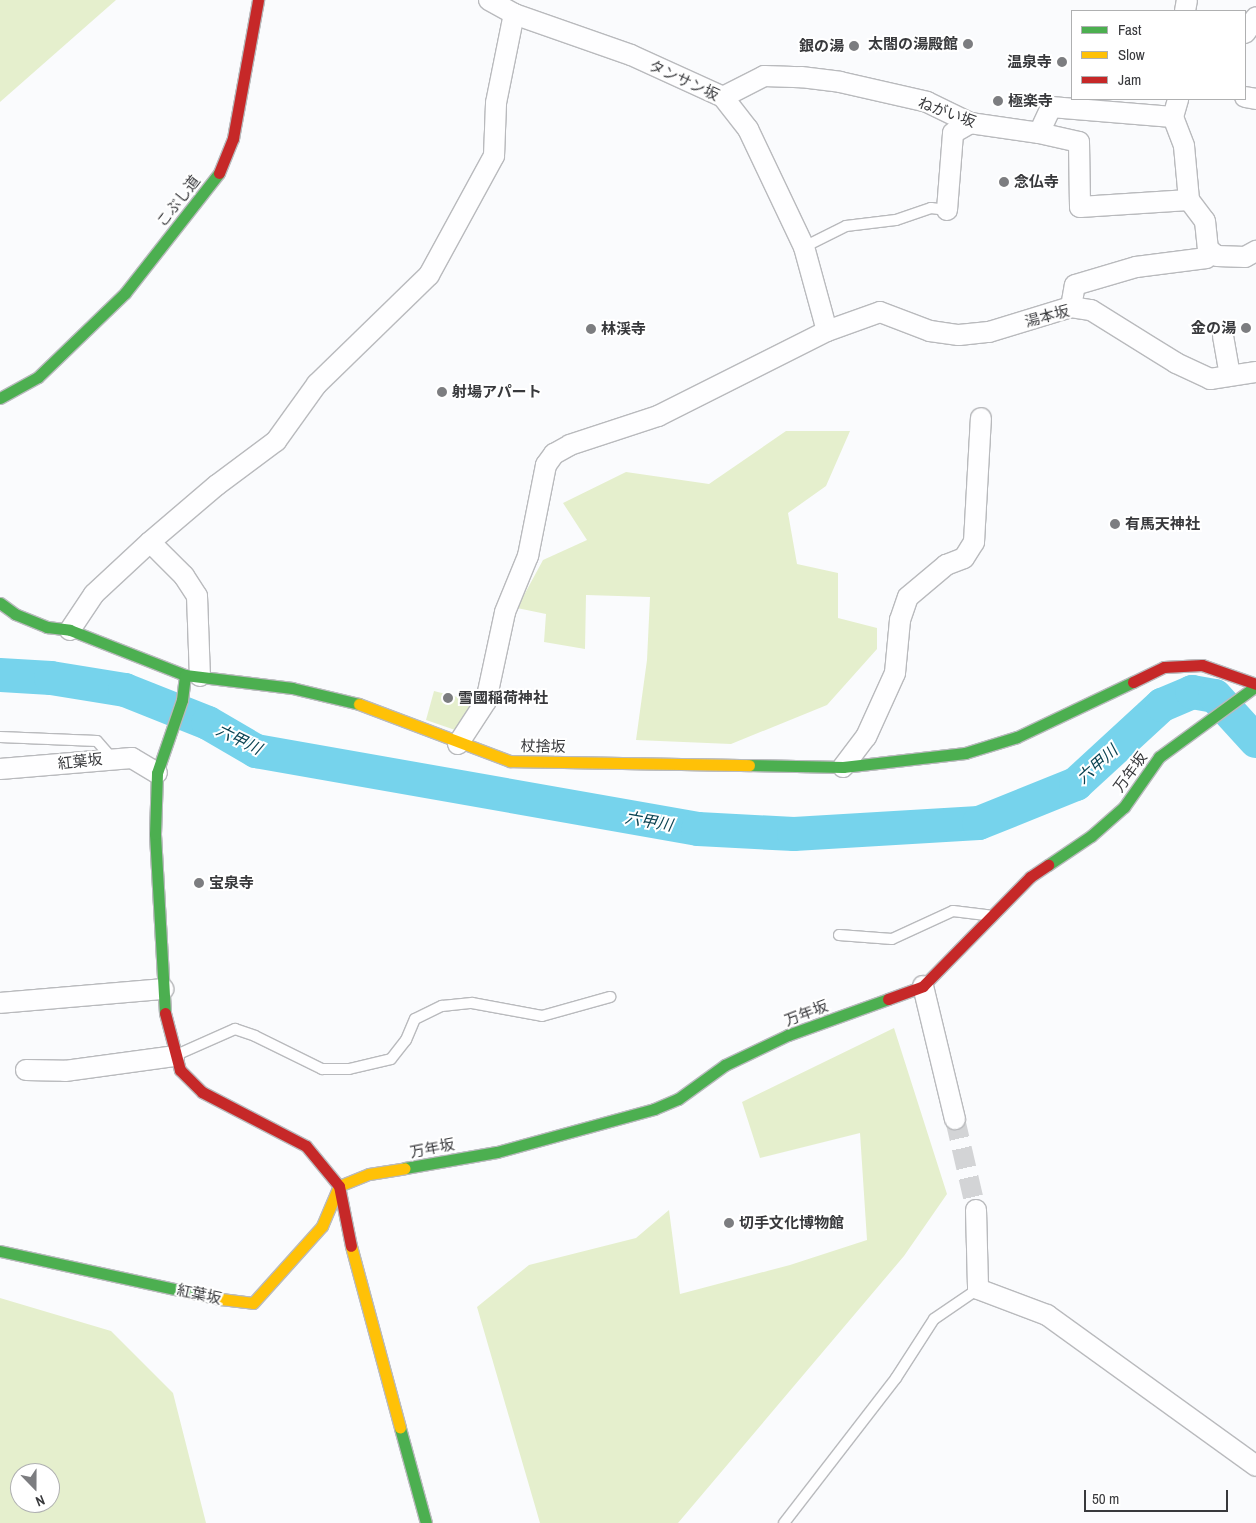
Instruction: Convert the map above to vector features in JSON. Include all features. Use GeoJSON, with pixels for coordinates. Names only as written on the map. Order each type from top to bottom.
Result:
{"type":"FeatureCollection","features":[{"type":"Feature","properties":{"kind":"street","name":"こぶし道"},"geometry":{"type":"LineString","coordinates":[[0,398],[38,378],[125,293],[212,190],[222,170],[233,138],[258,0]]}},
{"type":"Feature","properties":{"kind":"street","name":"タンサン坂"},"geometry":{"type":"LineString","coordinates":[[489,0],[514,14],[631,56],[723,97],[748,128],[804,247],[826,331]]}},
{"type":"Feature","properties":{"kind":"street"},"geometry":{"type":"LineString","coordinates":[[70,630],[94,594],[150,542],[210,491],[276,441],[317,384],[428,275],[494,156],[496,103],[514,14]]}},
{"type":"Feature","properties":{"kind":"street"},"geometry":{"type":"LineString","coordinates":[[1246,32],[1256,17]]}},
{"type":"Feature","properties":{"kind":"street","name":"ねがい坂"},"geometry":{"type":"LineString","coordinates":[[723,97],[764,76],[801,77],[840,82],[927,102],[970,123],[1039,133],[1079,142],[1080,207],[1189,200]]}},
{"type":"Feature","properties":{"kind":"street"},"geometry":{"type":"LineString","coordinates":[[1039,133],[1051,107],[1175,108],[1184,146],[1189,200],[1205,220],[1208,249],[1217,256],[1245,257],[1256,251]]}},
{"type":"Feature","properties":{"kind":"street"},"geometry":{"type":"LineString","coordinates":[[947,210],[953,133],[970,123]]}},
{"type":"Feature","properties":{"kind":"street"},"geometry":{"type":"LineString","coordinates":[[1071,307],[1075,284],[1136,267],[1206,258],[1212,252]]}},
{"type":"Feature","properties":{"kind":"street","name":"湯本坂"},"geometry":{"type":"LineString","coordinates":[[458,744],[486,701],[505,612],[528,556],[546,465],[554,454],[587,439],[658,416],[826,331],[880,312],[930,331],[959,335],[981,333],[1071,307],[1091,310],[1176,363],[1210,379],[1256,372]]}},
{"type":"Feature","properties":{"kind":"street"},"geometry":{"type":"LineString","coordinates":[[1224,336],[1230,375]]}},
{"type":"Feature","properties":{"kind":"street"},"geometry":{"type":"LineString","coordinates":[[843,767],[866,737],[895,673],[900,620],[908,597],[946,565],[964,558],[974,542],[981,418]]}},
{"type":"Feature","properties":{"kind":"street"},"geometry":{"type":"LineString","coordinates":[[150,542],[184,576],[197,596],[193,675],[156,773],[155,834],[163,989],[174,1056],[190,1082],[202,1092],[306,1146],[340,1186],[356,1268],[426,1523]]}},
{"type":"Feature","properties":{"kind":"street","name":"杖捨坂"},"geometry":{"type":"LineString","coordinates":[[0,603],[15,614],[47,627],[70,630],[193,675],[292,688],[377,709],[458,744],[510,761],[843,767],[965,753],[1017,737],[1164,667],[1202,665],[1256,685]]}},
{"type":"Feature","properties":{"kind":"street","name":"万年坂"},"geometry":{"type":"LineString","coordinates":[[340,1186],[369,1174],[497,1152],[654,1108],[678,1099],[725,1065],[788,1035],[923,986],[1030,877],[1091,836],[1124,806],[1159,757],[1243,697],[1256,685]]}},
{"type":"Feature","properties":{"kind":"street","name":"紅葉坂"},"geometry":{"type":"LineString","coordinates":[[0,769],[112,758],[132,758],[156,773]]}},
{"type":"Feature","properties":{"kind":"street"},"geometry":{"type":"LineString","coordinates":[[923,986],[955,1119]]}},
{"type":"Feature","properties":{"kind":"street"},"geometry":{"type":"LineString","coordinates":[[0,1003],[163,989]]}},
{"type":"Feature","properties":{"kind":"street"},"geometry":{"type":"LineString","coordinates":[[26,1070],[66,1071],[174,1056]]}},
{"type":"Feature","properties":{"kind":"street","name":"紅葉坂"},"geometry":{"type":"LineString","coordinates":[[0,1251],[239,1303],[254,1303],[322,1226],[340,1186]]}},
{"type":"Feature","properties":{"kind":"street"},"geometry":{"type":"LineString","coordinates":[[976,1210],[978,1289],[1046,1315],[1256,1466]]}},
{"type":"Feature","properties":{"kind":"lane"},"geometry":{"type":"LineString","coordinates":[[804,247],[846,226],[896,220],[930,208],[947,210]]}},
{"type":"Feature","properties":{"kind":"lane"},"geometry":{"type":"LineString","coordinates":[[0,737],[97,741],[112,758]]}},
{"type":"Feature","properties":{"kind":"lane"},"geometry":{"type":"LineString","coordinates":[[839,935],[892,939],[953,911],[994,915]]}},
{"type":"Feature","properties":{"kind":"lane"},"geometry":{"type":"LineString","coordinates":[[174,1056],[235,1029],[255,1036],[322,1069],[349,1069],[391,1059],[406,1040],[415,1019],[442,1006],[472,1004],[542,1016],[610,997]]}},
{"type":"Feature","properties":{"kind":"lane"},"geometry":{"type":"LineString","coordinates":[[784,1523],[896,1378],[934,1319],[978,1289]]}},
{"type":"Feature","properties":{"kind":"green space"},"geometry":{"type":"Polygon","coordinates":[[[0,0],[116,0],[0,102],[0,0]]]}},
{"type":"Feature","properties":{"kind":"green space"},"geometry":{"type":"Polygon","coordinates":[[[786,431],[850,431],[826,486],[788,513],[797,564],[838,573],[838,618],[877,628],[877,649],[827,705],[731,744],[636,740],[647,660],[650,597],[586,595],[585,649],[544,642],[546,614],[517,608],[543,560],[587,540],[563,503],[626,472],[709,484],[786,431]]]}},
{"type":"Feature","properties":{"kind":"green space"},"geometry":{"type":"Polygon","coordinates":[[[434,691],[473,701],[465,727],[458,731],[426,720],[434,691]]]}},
{"type":"Feature","properties":{"kind":"green space"},"geometry":{"type":"Polygon","coordinates":[[[894,1028],[947,1194],[904,1256],[678,1523],[540,1523],[477,1307],[529,1265],[636,1238],[669,1210],[680,1294],[790,1265],[867,1240],[860,1133],[760,1158],[742,1102],[894,1028]]]}},
{"type":"Feature","properties":{"kind":"green space"},"geometry":{"type":"Polygon","coordinates":[[[0,1298],[111,1331],[173,1393],[206,1523],[0,1523],[0,1298]]]}},
{"type":"Feature","properties":{"kind":"waterway","name":"六甲川"},"geometry":{"type":"LineString","coordinates":[[0,675],[51,678],[125,690],[208,723],[256,751],[698,829],[794,834],[979,823],[1076,784],[1162,705],[1192,692],[1215,696],[1256,741]]}},
{"type":"Feature","properties":{"kind":"tunnel"},"geometry":{"type":"LineString","coordinates":[[955,1119],[976,1210]]}},
{"type":"Feature","properties":{"kind":"traffic: fast"},"geometry":{"type":"LineString","coordinates":[[0,398],[38,377],[125,293],[219,173]]}},
{"type":"Feature","properties":{"kind":"traffic: fast"},"geometry":{"type":"LineString","coordinates":[[0,603],[15,614],[47,627],[70,630],[185,675],[292,688],[359,704]]}},
{"type":"Feature","properties":{"kind":"traffic: fast"},"geometry":{"type":"LineString","coordinates":[[165,1013],[155,834],[157,773],[182,700],[185,675]]}},
{"type":"Feature","properties":{"kind":"traffic: fast"},"geometry":{"type":"LineString","coordinates":[[749,765],[843,767],[965,753],[1017,737],[1133,682]]}},
{"type":"Feature","properties":{"kind":"traffic: fast"},"geometry":{"type":"LineString","coordinates":[[1048,865],[1091,836],[1124,807],[1159,757],[1256,686]]}},
{"type":"Feature","properties":{"kind":"traffic: fast"},"geometry":{"type":"LineString","coordinates":[[405,1168],[497,1152],[654,1109],[678,1099],[725,1065],[788,1035],[888,999]]}},
{"type":"Feature","properties":{"kind":"traffic: fast"},"geometry":{"type":"LineString","coordinates":[[0,1251],[221,1299]]}},
{"type":"Feature","properties":{"kind":"traffic: fast"},"geometry":{"type":"LineString","coordinates":[[400,1428],[426,1523]]}},
{"type":"Feature","properties":{"kind":"traffic: slow"},"geometry":{"type":"LineString","coordinates":[[359,704],[510,761],[749,765]]}},
{"type":"Feature","properties":{"kind":"traffic: slow"},"geometry":{"type":"LineString","coordinates":[[221,1299],[253,1303],[322,1226],[339,1186],[369,1174],[405,1168]]}},
{"type":"Feature","properties":{"kind":"traffic: slow"},"geometry":{"type":"LineString","coordinates":[[351,1246],[400,1428]]}},
{"type":"Feature","properties":{"kind":"traffic: jam"},"geometry":{"type":"LineString","coordinates":[[219,173],[233,138],[258,0]]}},
{"type":"Feature","properties":{"kind":"traffic: jam"},"geometry":{"type":"LineString","coordinates":[[1133,682],[1164,667],[1202,665],[1256,684]]}},
{"type":"Feature","properties":{"kind":"traffic: jam"},"geometry":{"type":"LineString","coordinates":[[888,999],[923,986],[1030,877],[1048,865]]}},
{"type":"Feature","properties":{"kind":"traffic: jam"},"geometry":{"type":"LineString","coordinates":[[165,1013],[180,1070],[202,1092],[306,1146],[339,1186],[351,1246]]}},
{"type":"Feature","properties":{"kind":"place","name":"太閤の湯殿館"},"geometry":{"type":"Point","coordinates":[968,44]}},
{"type":"Feature","properties":{"kind":"place","name":"銀の湯"},"geometry":{"type":"Point","coordinates":[854,46]}},
{"type":"Feature","properties":{"kind":"place","name":"温泉寺"},"geometry":{"type":"Point","coordinates":[1062,62]}},
{"type":"Feature","properties":{"kind":"place","name":"極楽寺"},"geometry":{"type":"Point","coordinates":[998,101]}},
{"type":"Feature","properties":{"kind":"place","name":"念仏寺"},"geometry":{"type":"Point","coordinates":[1004,182]}},
{"type":"Feature","properties":{"kind":"place","name":"金の湯"},"geometry":{"type":"Point","coordinates":[1246,328]}},
{"type":"Feature","properties":{"kind":"place","name":"林渓寺"},"geometry":{"type":"Point","coordinates":[591,329]}},
{"type":"Feature","properties":{"kind":"place","name":"射場アパート"},"geometry":{"type":"Point","coordinates":[442,392]}},
{"type":"Feature","properties":{"kind":"place","name":"有馬天神社"},"geometry":{"type":"Point","coordinates":[1115,524]}},
{"type":"Feature","properties":{"kind":"place","name":"雪國稲荷神社"},"geometry":{"type":"Point","coordinates":[448,698]}},
{"type":"Feature","properties":{"kind":"place","name":"宝泉寺"},"geometry":{"type":"Point","coordinates":[199,883]}},
{"type":"Feature","properties":{"kind":"place","name":"切手文化博物館"},"geometry":{"type":"Point","coordinates":[729,1223]}}]}
